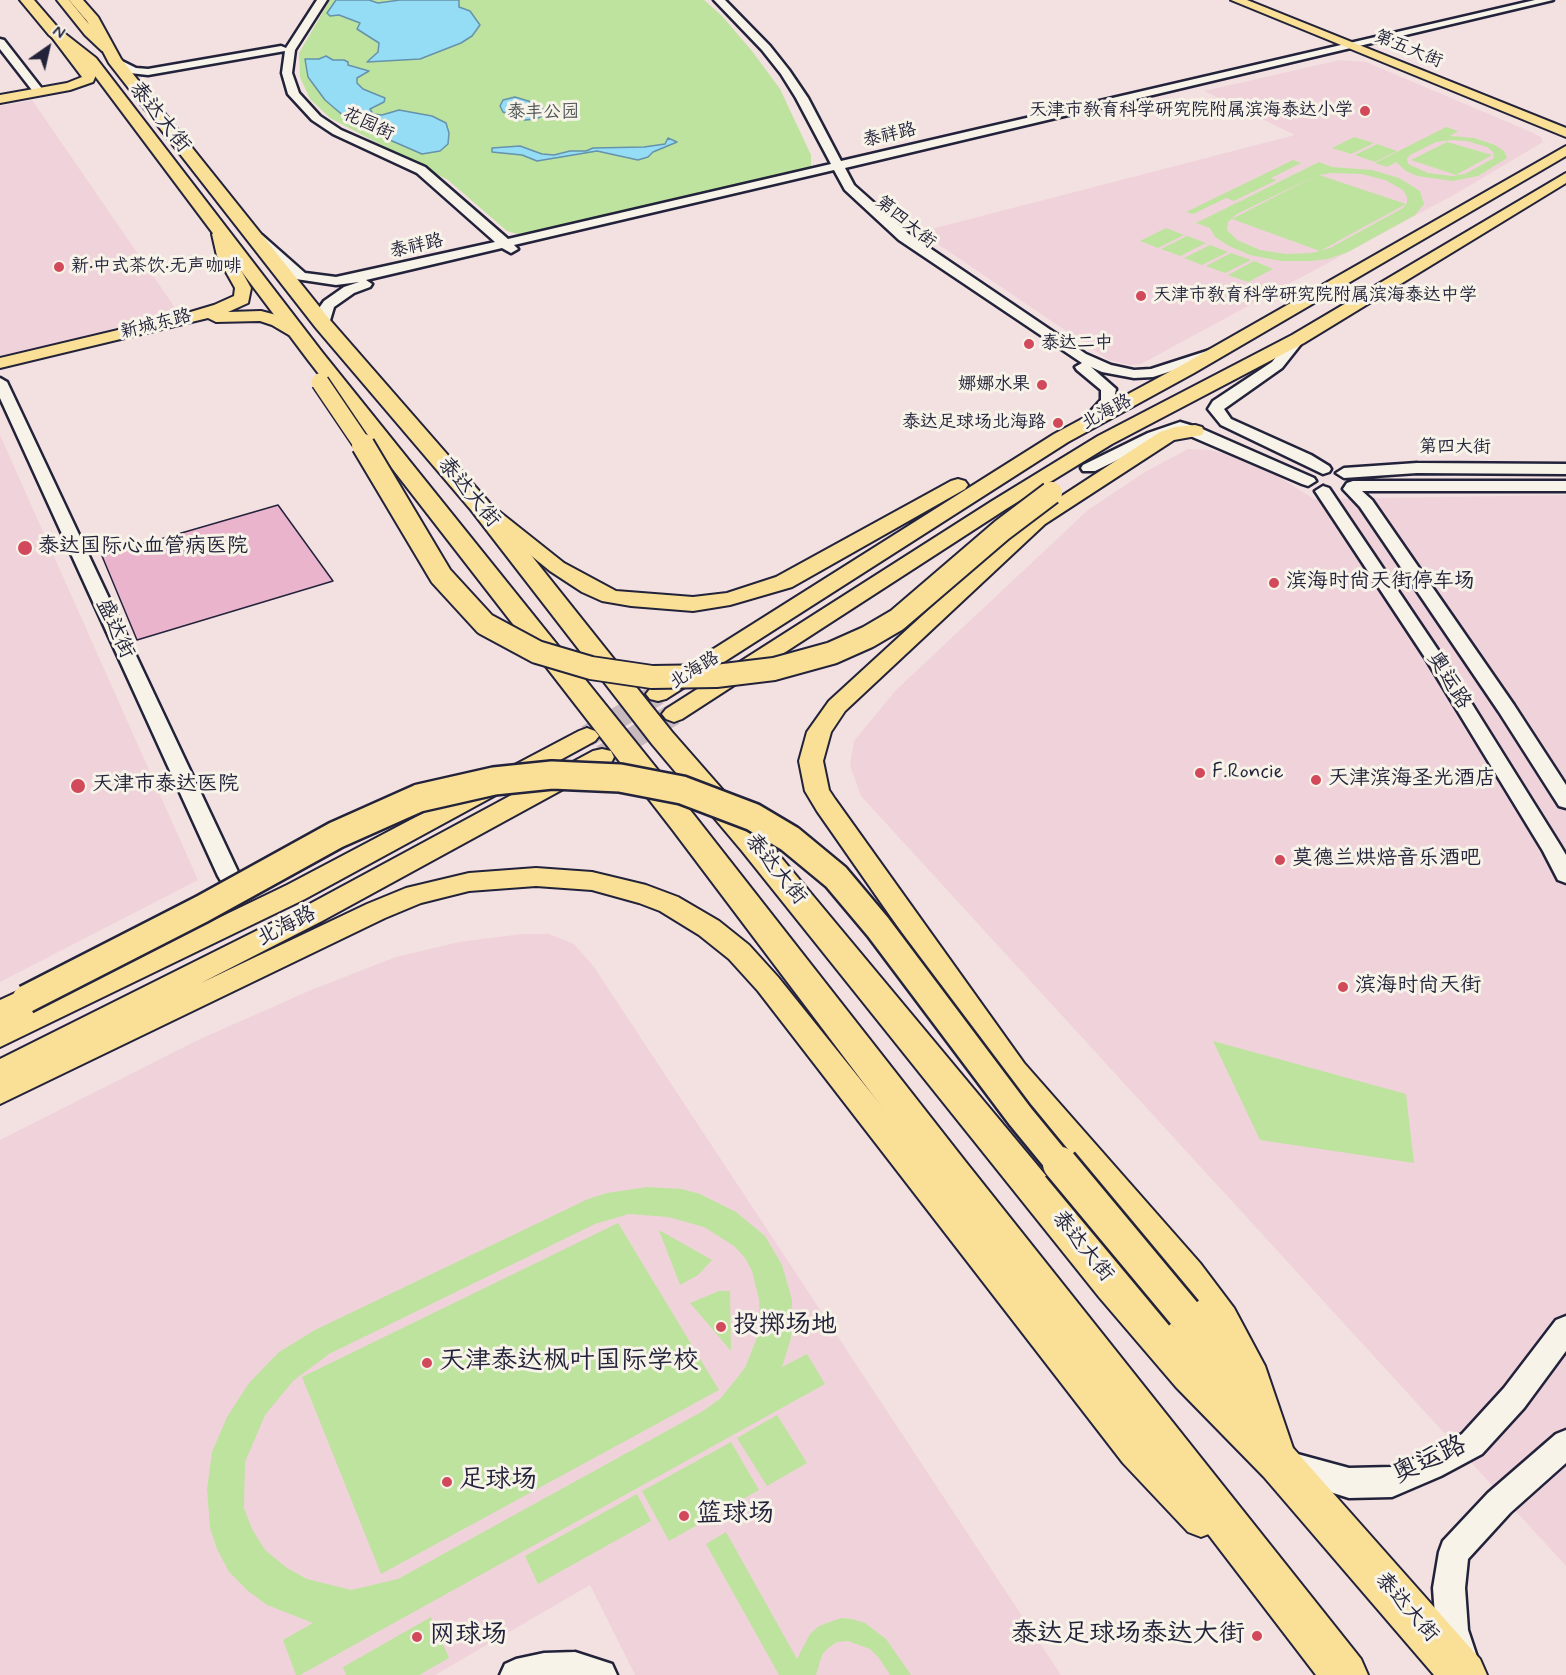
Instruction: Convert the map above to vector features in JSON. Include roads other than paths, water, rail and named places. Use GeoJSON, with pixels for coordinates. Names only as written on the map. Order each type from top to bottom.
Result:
{"type":"FeatureCollection","features":[{"type":"Feature","properties":{"kind":"highway"},"geometry":{"type":"LineString","coordinates":[[27,0],[54,32],[100,53]]}},
{"type":"Feature","properties":{"kind":"highway"},"geometry":{"type":"LineString","coordinates":[[76,0],[93,20],[100,53]]}},
{"type":"Feature","properties":{"kind":"highway","name":"泰达大街"},"geometry":{"type":"LineString","coordinates":[[100,53],[116,95],[220,234],[479,505],[662,738],[753,843],[1113,1285],[1190,1374],[1280,1463],[1465,1675]]}},
{"type":"Feature","properties":{"kind":"highway","name":"泰达大街"},"geometry":{"type":"LineString","coordinates":[[100,53],[147,101],[252,235],[309,327],[317,369],[683,822],[1337,1665]]}},
{"type":"Feature","properties":{"kind":"main road"},"geometry":{"type":"LineString","coordinates":[[43,0],[100,53]]}},
{"type":"Feature","properties":{"kind":"main road"},"geometry":{"type":"LineString","coordinates":[[63,0],[89,32],[100,53]]}},
{"type":"Feature","properties":{"kind":"main road","name":"第五大街"},"geometry":{"type":"LineString","coordinates":[[1238,0],[1363,46]]}},
{"type":"Feature","properties":{"kind":"main road","name":"第五大街"},"geometry":{"type":"LineString","coordinates":[[1259,0],[1563,130]]}},
{"type":"Feature","properties":{"kind":"main road"},"geometry":{"type":"LineString","coordinates":[[0,100],[81,83],[88,79],[89,75],[54,32]]}},
{"type":"Feature","properties":{"kind":"main road"},"geometry":{"type":"LineString","coordinates":[[0,100],[81,89],[105,90],[116,95]]}},
{"type":"Feature","properties":{"kind":"main road","name":"北海路"},"geometry":{"type":"LineString","coordinates":[[658,694],[1061,438],[1214,353],[1566,150]]}},
{"type":"Feature","properties":{"kind":"main road"},"geometry":{"type":"LineString","coordinates":[[1545,162],[1566,158]]}},
{"type":"Feature","properties":{"kind":"main road","name":"北海路"},"geometry":{"type":"LineString","coordinates":[[674,714],[1018,493],[1105,440],[1298,339],[1566,177]]}},
{"type":"Feature","properties":{"kind":"main road","name":"新城东路"},"geometry":{"type":"LineString","coordinates":[[0,363],[194,316],[226,307],[242,299],[243,288],[225,256],[220,234]]}},
{"type":"Feature","properties":{"kind":"main road","name":"新城东路"},"geometry":{"type":"LineString","coordinates":[[0,368],[222,316],[261,316],[309,327]]}},
{"type":"Feature","properties":{"kind":"main road"},"geometry":{"type":"LineString","coordinates":[[317,369],[441,576],[485,624],[537,652],[566,662],[652,677],[716,676],[774,669],[832,653],[868,637],[904,615],[1002,530],[1051,493],[1179,403]]}},
{"type":"Feature","properties":{"kind":"main road"},"geometry":{"type":"LineString","coordinates":[[1195,430],[1167,436],[1038,520],[837,706],[825,719],[813,747],[812,760],[817,791],[831,813],[1014,1071],[1188,1273],[1222,1319],[1248,1366],[1280,1463]]}},
{"type":"Feature","properties":{"kind":"main road"},"geometry":{"type":"LineString","coordinates":[[479,505],[573,578],[610,596],[671,604],[711,603],[750,594],[784,582],[961,484],[1019,454],[1061,438]]}},
{"type":"Feature","properties":{"kind":"main road","name":"北海路"},"geometry":{"type":"LineString","coordinates":[[0,1036],[595,746],[313,914],[0,1072]]}},
{"type":"Feature","properties":{"kind":"main road"},"geometry":{"type":"LineString","coordinates":[[0,1012],[202,909],[336,835],[419,798],[484,783],[552,775],[620,778],[682,790],[753,817],[790,839],[836,877],[878,927],[1020,1116],[1184,1313],[1280,1463]]}},
{"type":"Feature","properties":{"kind":"main road"},"geometry":{"type":"LineString","coordinates":[[0,1092],[376,910],[415,895],[469,882],[536,877],[592,881],[646,895],[669,904],[709,928],[739,952],[768,984],[1136,1450],[1337,1665]]}},
{"type":"Feature","properties":{"kind":"street"},"geometry":{"type":"LineString","coordinates":[[147,101],[142,83],[147,79],[280,52],[312,0]]}},
{"type":"Feature","properties":{"kind":"street","name":"花园街"},"geometry":{"type":"LineString","coordinates":[[322,0],[290,50],[286,73],[294,93],[316,118],[337,132],[421,170],[502,248]]}},
{"type":"Feature","properties":{"kind":"street","name":"第四大街"},"geometry":{"type":"LineString","coordinates":[[710,0],[739,28],[788,91],[825,172],[836,189],[906,252],[1102,382],[1109,389],[1108,401],[1088,423]]}},
{"type":"Feature","properties":{"kind":"street"},"geometry":{"type":"LineString","coordinates":[[719,0],[766,48],[785,72],[857,197],[904,237],[1081,357],[1096,364],[1122,373],[1153,373],[1214,353]]}},
{"type":"Feature","properties":{"kind":"street","name":"泰祥路"},"geometry":{"type":"LineString","coordinates":[[252,235],[301,276],[326,280],[370,276],[502,248],[1551,2]]}},
{"type":"Feature","properties":{"kind":"street"},"geometry":{"type":"LineString","coordinates":[[0,42],[39,92]]}},
{"type":"Feature","properties":{"kind":"street"},"geometry":{"type":"LineString","coordinates":[[100,53],[134,71],[148,72],[280,52]]}},
{"type":"Feature","properties":{"kind":"street","name":"花园街"},"geometry":{"type":"LineString","coordinates":[[280,52],[279,72],[282,89],[295,108],[326,132],[404,168],[434,188],[502,248]]}},
{"type":"Feature","properties":{"kind":"street","name":"泰祥路"},"geometry":{"type":"LineString","coordinates":[[309,327],[329,304],[359,285],[502,248]]}},
{"type":"Feature","properties":{"kind":"street","name":"第四大街"},"geometry":{"type":"LineString","coordinates":[[1298,339],[1277,365],[1218,404],[1216,409],[1226,422],[1305,458],[1349,483],[1566,486]]}},
{"type":"Feature","properties":{"kind":"street","name":"盛达街"},"geometry":{"type":"LineString","coordinates":[[0,382],[229,876]]}},
{"type":"Feature","properties":{"kind":"street","name":"第四大街"},"geometry":{"type":"LineString","coordinates":[[1089,468],[1180,427],[1195,430],[1316,486],[1338,493],[1349,483],[1417,468],[1566,469]]}},
{"type":"Feature","properties":{"kind":"street"},"geometry":{"type":"LineString","coordinates":[[1316,486],[1309,474],[1323,469]]}},
{"type":"Feature","properties":{"kind":"street","name":"奥运路"},"geometry":{"type":"LineString","coordinates":[[1349,483],[1366,504],[1506,709],[1566,801]]}},
{"type":"Feature","properties":{"kind":"street","name":"奥运路"},"geometry":{"type":"LineString","coordinates":[[1316,486],[1433,656],[1553,850],[1566,875]]}},
{"type":"Feature","properties":{"kind":"street","name":"奥运路"},"geometry":{"type":"LineString","coordinates":[[1280,1463],[1349,1483],[1392,1482],[1431,1466],[1472,1444],[1514,1398],[1566,1329]]}},
{"type":"Feature","properties":{"kind":"street"},"geometry":{"type":"LineString","coordinates":[[1465,1675],[1452,1630],[1449,1588],[1454,1552],[1499,1503],[1566,1444]]}},
{"type":"Feature","properties":{"kind":"street"},"geometry":{"type":"LineString","coordinates":[[516,1675],[544,1669],[575,1668],[600,1674]]}},
{"type":"Feature","properties":{"kind":"water"},"geometry":{"type":"Polygon","coordinates":[[[336,0],[369,0],[378,3],[400,0],[459,0],[459,7],[470,11],[480,25],[472,36],[461,43],[420,59],[367,62],[378,52],[379,43],[357,29],[360,23],[339,15],[330,16],[327,13],[336,0]]]}},
{"type":"Feature","properties":{"kind":"water"},"geometry":{"type":"Polygon","coordinates":[[[326,56],[333,60],[344,60],[348,62],[348,65],[369,71],[357,78],[357,83],[363,89],[385,98],[384,102],[370,109],[373,114],[382,115],[399,110],[432,116],[446,123],[449,133],[448,144],[440,151],[422,154],[346,118],[325,100],[308,77],[305,59],[319,59],[326,56]]]}},
{"type":"Feature","properties":{"kind":"water"},"geometry":{"type":"Polygon","coordinates":[[[515,97],[538,104],[543,109],[544,115],[536,119],[525,120],[503,112],[500,106],[503,100],[515,97]]]}},
{"type":"Feature","properties":{"kind":"water"},"geometry":{"type":"Polygon","coordinates":[[[668,138],[677,142],[638,160],[597,151],[537,161],[522,155],[492,152],[492,148],[520,146],[542,154],[554,155],[593,148],[644,147],[665,144],[668,138]]]}},
{"type":"Feature","properties":{"kind":"tunnel"},"geometry":{"type":"LineString","coordinates":[[587,736],[658,694]]}},
{"type":"Feature","properties":{"kind":"tunnel"},"geometry":{"type":"LineString","coordinates":[[602,756],[674,714]]}},
{"type":"Feature","properties":{"kind":"place","name":"天津市教育科学研究院附属滨海泰达小学"},"geometry":{"type":"Point","coordinates":[1365,111]}},
{"type":"Feature","properties":{"kind":"place","name":"新·中式茶饮·无声咖啡"},"geometry":{"type":"Point","coordinates":[59,267]}},
{"type":"Feature","properties":{"kind":"place","name":"天津市教育科学研究院附属滨海泰达中学"},"geometry":{"type":"Point","coordinates":[1141,296]}},
{"type":"Feature","properties":{"kind":"place","name":"泰达二中"},"geometry":{"type":"Point","coordinates":[1029,344]}},
{"type":"Feature","properties":{"kind":"place","name":"娜娜水果"},"geometry":{"type":"Point","coordinates":[1042,385]}},
{"type":"Feature","properties":{"kind":"place","name":"泰达足球场北海路"},"geometry":{"type":"Point","coordinates":[1058,423]}},
{"type":"Feature","properties":{"kind":"place","name":"泰达国际心血管病医院"},"geometry":{"type":"Point","coordinates":[25,548]}},
{"type":"Feature","properties":{"kind":"place","name":"滨海时尚天街停车场"},"geometry":{"type":"Point","coordinates":[1274,583]}},
{"type":"Feature","properties":{"kind":"place","name":"F.Roncie"},"geometry":{"type":"Point","coordinates":[1200,773]}},
{"type":"Feature","properties":{"kind":"place","name":"天津滨海圣光酒店"},"geometry":{"type":"Point","coordinates":[1316,780]}},
{"type":"Feature","properties":{"kind":"place","name":"天津市泰达医院"},"geometry":{"type":"Point","coordinates":[78,786]}},
{"type":"Feature","properties":{"kind":"place","name":"莫德兰烘焙音乐酒吧"},"geometry":{"type":"Point","coordinates":[1280,860]}},
{"type":"Feature","properties":{"kind":"place","name":"滨海时尚天街"},"geometry":{"type":"Point","coordinates":[1343,987]}},
{"type":"Feature","properties":{"kind":"place","name":"投掷场地"},"geometry":{"type":"Point","coordinates":[721,1327]}},
{"type":"Feature","properties":{"kind":"place","name":"天津泰达枫叶国际学校"},"geometry":{"type":"Point","coordinates":[427,1363]}},
{"type":"Feature","properties":{"kind":"place","name":"足球场"},"geometry":{"type":"Point","coordinates":[447,1482]}},
{"type":"Feature","properties":{"kind":"place","name":"篮球场"},"geometry":{"type":"Point","coordinates":[684,1516]}},
{"type":"Feature","properties":{"kind":"place","name":"泰达足球场泰达大街"},"geometry":{"type":"Point","coordinates":[1257,1636]}},
{"type":"Feature","properties":{"kind":"place","name":"网球场"},"geometry":{"type":"Point","coordinates":[417,1637]}},
{"type":"Feature","properties":{"kind":"park label","name":"泰丰公园"},"geometry":{"type":"Point","coordinates":[543,113]}}]}
